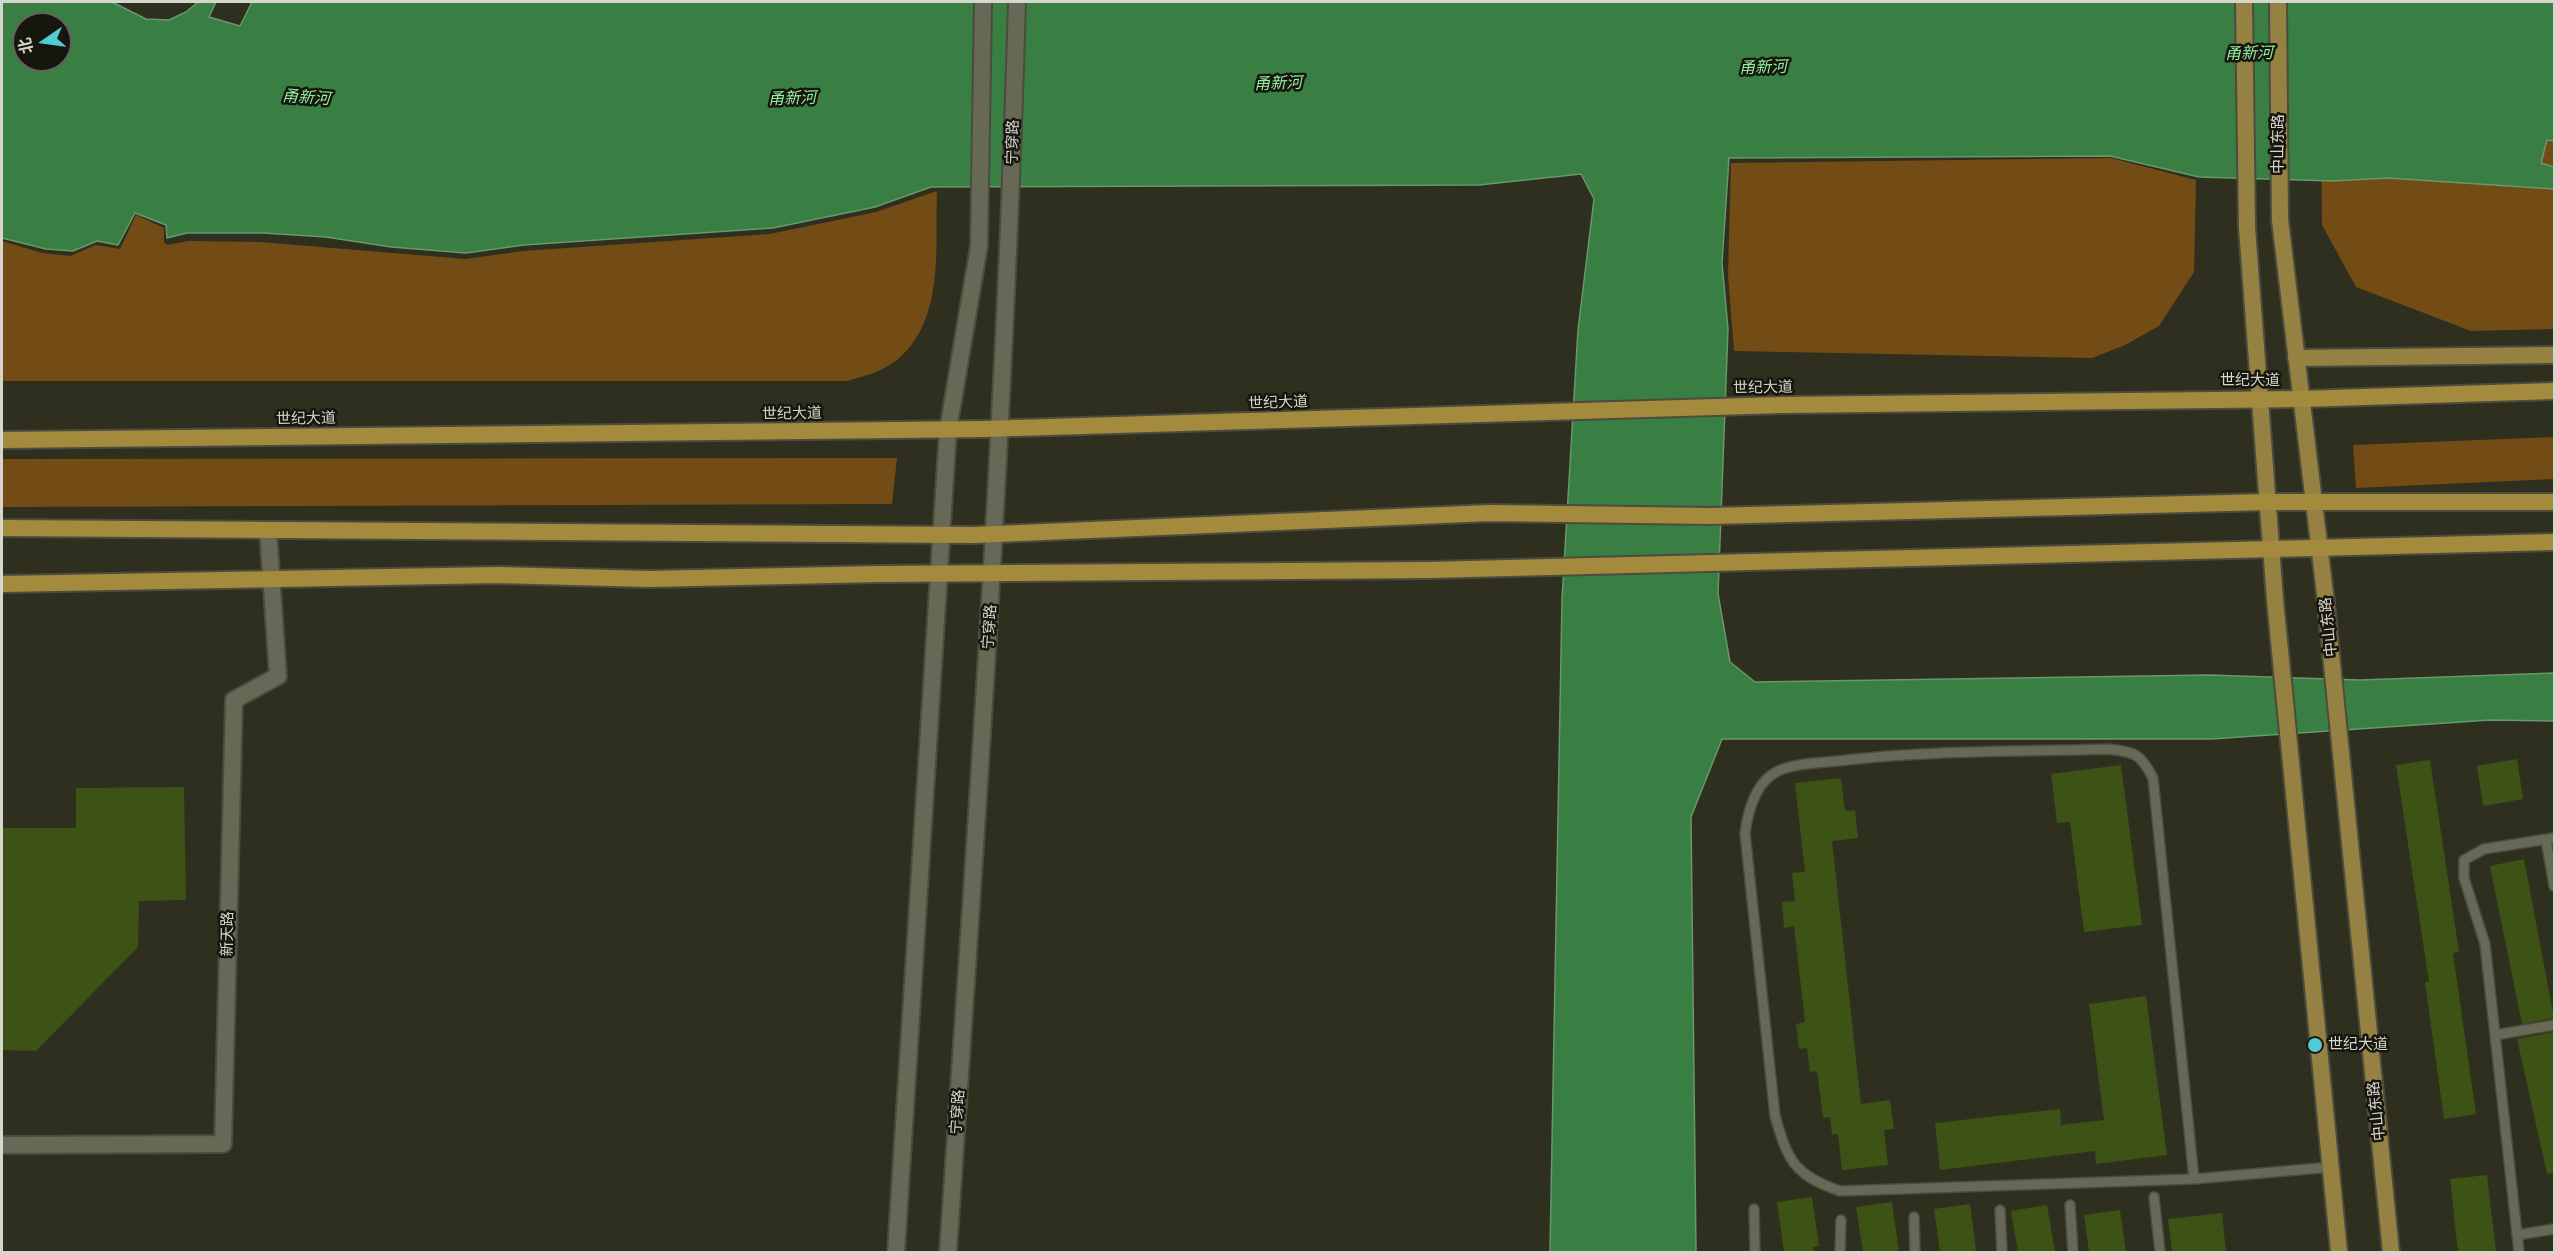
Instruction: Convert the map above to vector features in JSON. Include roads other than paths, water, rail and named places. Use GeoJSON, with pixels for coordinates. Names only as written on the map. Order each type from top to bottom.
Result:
{"type":"FeatureCollection","features":[{"type":"Feature","properties":{"kind":"highway","name":"世纪大道"},"geometry":{"type":"LineString","coordinates":[[2,440],[1001,429],[1707,407],[2301,399],[2554,391]]}},
{"type":"Feature","properties":{"kind":"highway"},"geometry":{"type":"LineString","coordinates":[[2,528],[941,534],[1490,513],[1710,516],[2267,502],[2554,502]]}},
{"type":"Feature","properties":{"kind":"highway"},"geometry":{"type":"LineString","coordinates":[[2,584],[498,575],[650,579],[938,573],[1429,570],[1706,561],[2554,542]]}},
{"type":"Feature","properties":{"kind":"main road"},"geometry":{"type":"LineString","coordinates":[[896,1252],[948,430],[979,246],[983,2]]}},
{"type":"Feature","properties":{"kind":"main road","name":"宁穿路"},"geometry":{"type":"LineString","coordinates":[[948,1252],[994,573],[994,532],[1010,256],[1017,2]]}},
{"type":"Feature","properties":{"kind":"main road"},"geometry":{"type":"LineString","coordinates":[[2244,2],[2247,228],[2267,502],[2339,1252]]}},
{"type":"Feature","properties":{"kind":"main road","name":"中山东路"},"geometry":{"type":"LineString","coordinates":[[2278,2],[2280,220],[2320,547],[2391,1252]]}},
{"type":"Feature","properties":{"kind":"main road"},"geometry":{"type":"LineString","coordinates":[[2296,358],[2554,355]]}},
{"type":"Feature","properties":{"kind":"main road","name":"新天路"},"geometry":{"type":"LineString","coordinates":[[2,1145],[223,1144],[234,700],[278,676],[268,530]]}},
{"type":"Feature","properties":{"kind":"lane"},"geometry":{"type":"LineString","coordinates":[[2194,1179],[2153,778],[2142,758],[2128,751],[2107,749],[1877,757],[1804,765],[1777,772],[1758,789],[1748,810],[1745,833],[1775,1116],[1786,1154],[1795,1167],[1824,1186],[1840,1191],[2194,1179],[2331,1167]]}},
{"type":"Feature","properties":{"kind":"lane"},"geometry":{"type":"LineString","coordinates":[[2519,1252],[2485,944],[2464,878],[2464,860],[2484,849],[2550,839],[2554,886]]}},
{"type":"Feature","properties":{"kind":"lane"},"geometry":{"type":"LineString","coordinates":[[2495,1035],[2554,1025]]}},
{"type":"Feature","properties":{"kind":"lane"},"geometry":{"type":"LineString","coordinates":[[2154,1197],[2160,1252]]}},
{"type":"Feature","properties":{"kind":"lane"},"geometry":{"type":"LineString","coordinates":[[2070,1205],[2073,1252]]}},
{"type":"Feature","properties":{"kind":"lane"},"geometry":{"type":"LineString","coordinates":[[1754,1209],[1755,1252]]}},
{"type":"Feature","properties":{"kind":"lane"},"geometry":{"type":"LineString","coordinates":[[2000,1210],[2002,1252]]}},
{"type":"Feature","properties":{"kind":"lane"},"geometry":{"type":"LineString","coordinates":[[1914,1217],[1915,1252]]}},
{"type":"Feature","properties":{"kind":"lane"},"geometry":{"type":"LineString","coordinates":[[1840,1252],[1841,1220]]}},
{"type":"Feature","properties":{"kind":"lane"},"geometry":{"type":"LineString","coordinates":[[2517,1235],[2554,1229]]}},
{"type":"Feature","properties":{"kind":"water","name":"甬新河"},"geometry":{"type":"Polygon","coordinates":[[[2,2],[112,2],[146,19],[169,20],[186,12],[198,2],[216,2],[209,17],[240,26],[252,2],[2554,2],[2554,141],[2547,140],[2541,163],[2554,167],[2554,189],[2388,178],[2333,181],[2199,177],[2110,156],[1729,158],[1722,263],[1728,329],[1718,594],[1730,662],[1755,682],[2209,675],[2360,680],[2554,673],[2554,721],[2490,720],[2211,739],[1722,739],[1691,817],[1696,1252],[1550,1252],[1562,599],[1578,330],[1594,199],[1581,174],[1479,185],[931,187],[875,207],[773,228],[524,245],[466,253],[391,247],[326,237],[263,233],[187,233],[167,238],[166,225],[135,213],[118,245],[97,241],[73,251],[46,249],[2,238],[2,2]]]}},
{"type":"Feature","properties":{"kind":"place","name":"世纪大道"},"geometry":{"type":"Point","coordinates":[2315,1045]}}]}
